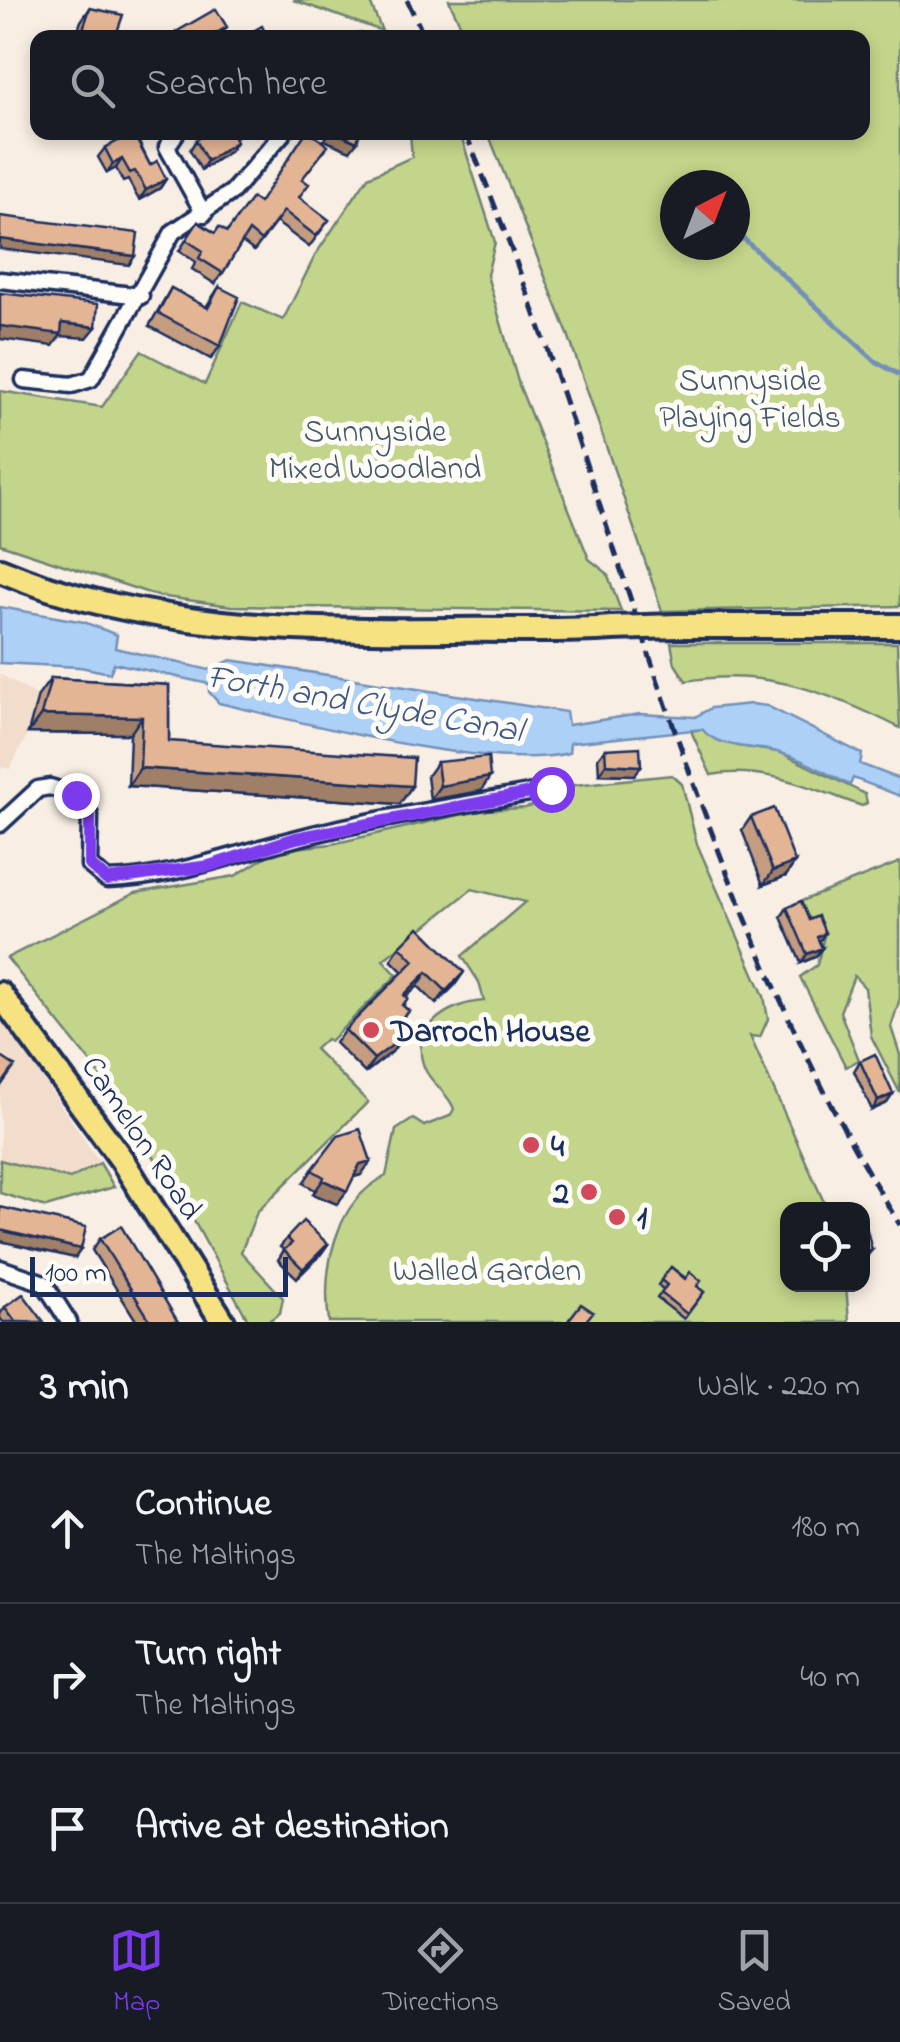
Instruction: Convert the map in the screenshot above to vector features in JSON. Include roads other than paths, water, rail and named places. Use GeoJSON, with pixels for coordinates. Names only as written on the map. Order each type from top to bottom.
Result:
{"type":"FeatureCollection","features":[{"type":"Feature","properties":{"kind":"main road"},"geometry":{"type":"LineString","coordinates":[[0,570],[94,600],[176,617],[278,630],[900,626]]}},
{"type":"Feature","properties":{"kind":"main road","name":"Camelon Road"},"geometry":{"type":"LineString","coordinates":[[0,994],[122,1160],[224,1322]]}},
{"type":"Feature","properties":{"kind":"street"},"geometry":{"type":"LineString","coordinates":[[171,140],[167,146],[204,214]]}},
{"type":"Feature","properties":{"kind":"street"},"geometry":{"type":"LineString","coordinates":[[24,380],[72,385],[90,379],[174,232],[204,214],[253,172],[278,140]]}},
{"type":"Feature","properties":{"kind":"street"},"geometry":{"type":"LineString","coordinates":[[0,280],[140,296]]}},
{"type":"Feature","properties":{"kind":"street"},"geometry":{"type":"LineString","coordinates":[[0,824],[38,789],[50,787],[76,795],[90,815],[90,865],[107,880],[128,879],[209,866],[296,838],[551,789]]}},
{"type":"Feature","properties":{"kind":"street"},"geometry":{"type":"LineString","coordinates":[[0,1268],[44,1282],[69,1322]]}},
{"type":"Feature","properties":{"kind":"water","name":"Forth and Clyde Canal"},"geometry":{"type":"Polygon","coordinates":[[[0,607],[84,622],[117,635],[115,648],[209,670],[231,660],[566,712],[568,725],[640,714],[695,717],[711,708],[767,706],[862,754],[860,764],[900,779],[900,796],[853,778],[850,785],[786,755],[727,744],[702,729],[570,743],[569,753],[492,756],[396,743],[219,703],[209,692],[209,684],[114,663],[110,673],[80,667],[0,663],[0,607]]]}},
{"type":"Feature","properties":{"kind":"waterway"},"geometry":{"type":"LineString","coordinates":[[750,245],[875,361],[900,375]]}},
{"type":"Feature","properties":{"kind":"railway"},"geometry":{"type":"LineString","coordinates":[[407,0],[421,30]]}},
{"type":"Feature","properties":{"kind":"railway"},"geometry":{"type":"LineString","coordinates":[[468,140],[519,269],[660,688],[764,963],[827,1096],[900,1225]]}},
{"type":"Feature","properties":{"kind":"place","name":"Darroch House"},"geometry":{"type":"Point","coordinates":[371,1030]}},
{"type":"Feature","properties":{"kind":"place","name":"4"},"geometry":{"type":"Point","coordinates":[531,1145]}},
{"type":"Feature","properties":{"kind":"place","name":"2"},"geometry":{"type":"Point","coordinates":[589,1192]}},
{"type":"Feature","properties":{"kind":"place","name":"1"},"geometry":{"type":"Point","coordinates":[617,1217]}},
{"type":"Feature","properties":{"kind":"park label","name":"Sunnyside Playing Fields"},"geometry":{"type":"Point","coordinates":[750,398]}},
{"type":"Feature","properties":{"kind":"park label","name":"Sunnyside Mixed Woodland"},"geometry":{"type":"Point","coordinates":[375,448]}},
{"type":"Feature","properties":{"kind":"park label","name":"Walled Garden"},"geometry":{"type":"Point","coordinates":[487,1269]}}]}
